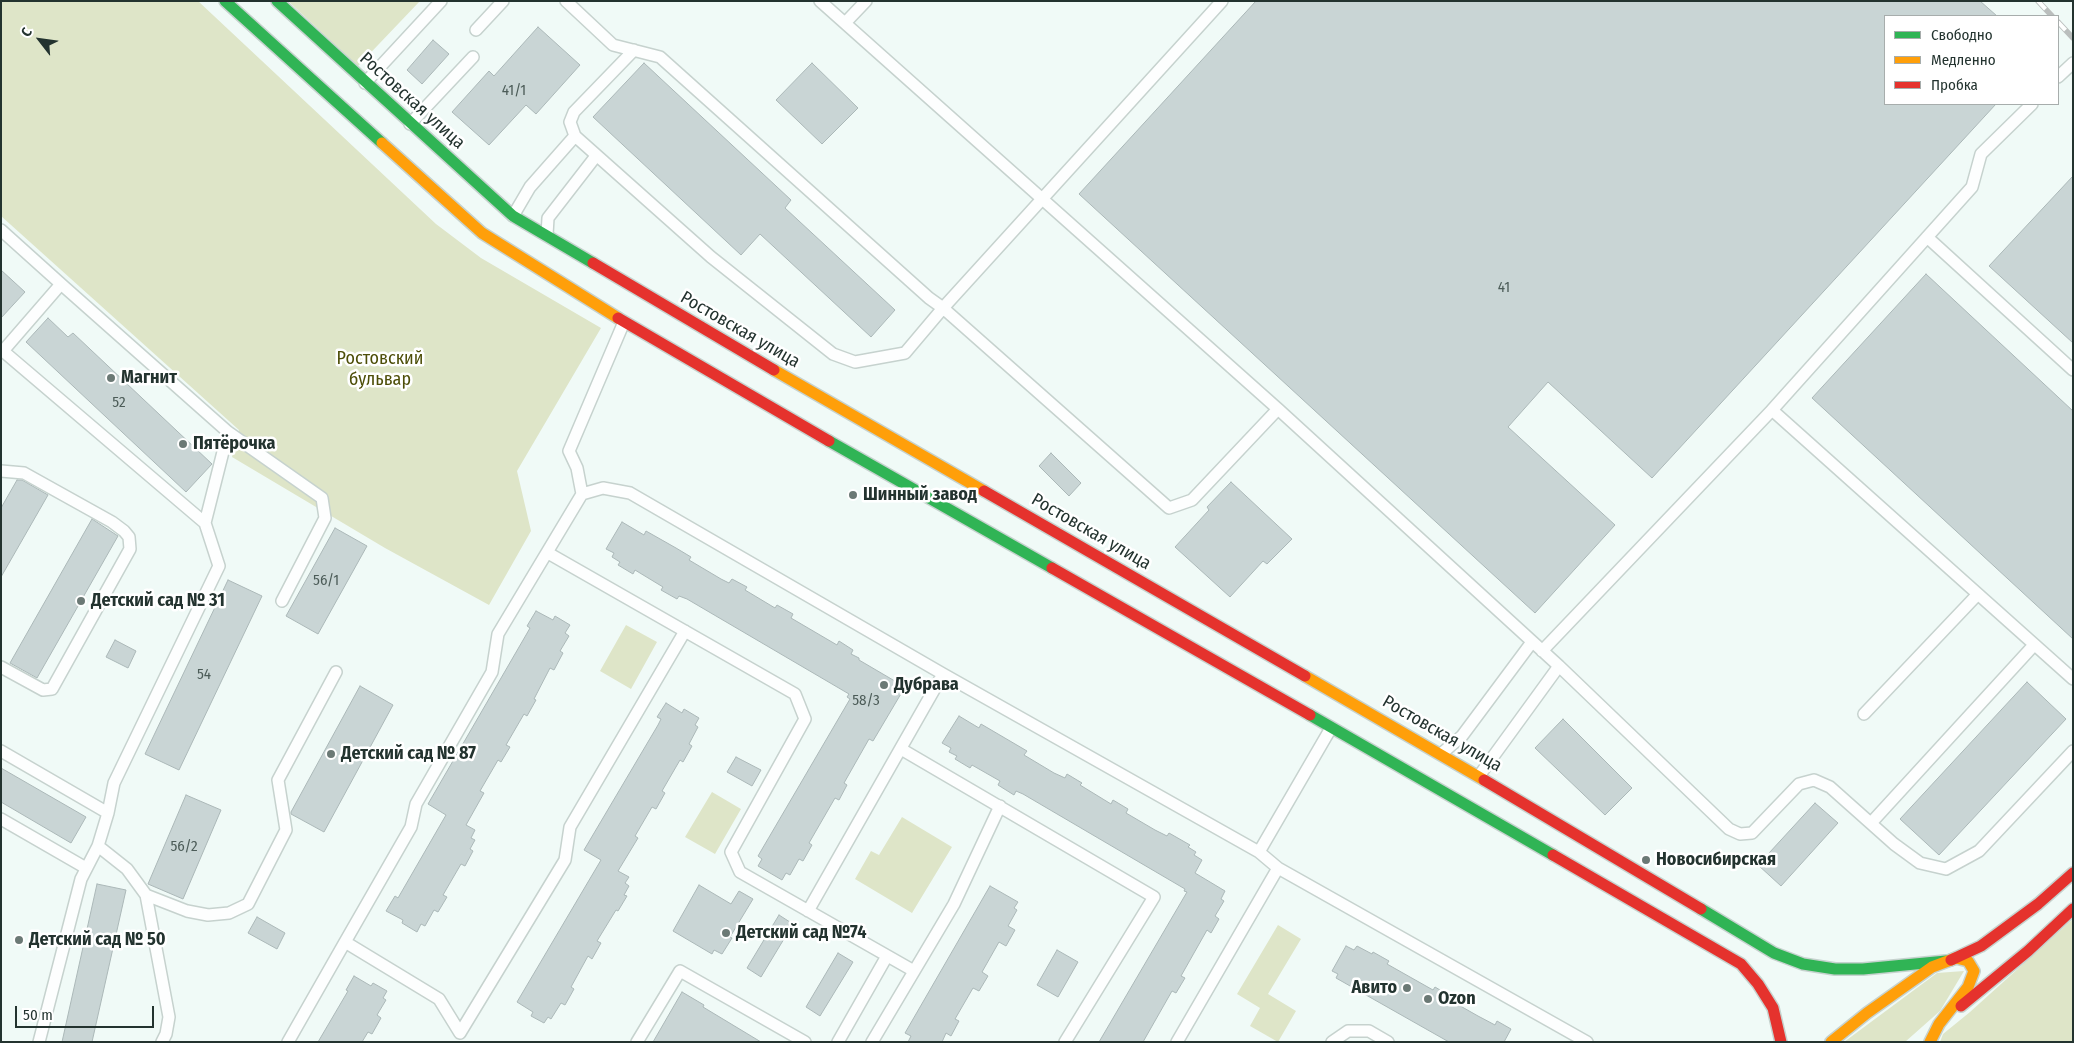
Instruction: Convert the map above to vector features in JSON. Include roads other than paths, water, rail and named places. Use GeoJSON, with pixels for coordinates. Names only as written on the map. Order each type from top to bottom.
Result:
{"type":"FeatureCollection","features":[{"type":"Feature","properties":{"kind":"street"},"geometry":{"type":"LineString","coordinates":[[226,1],[482,233],[625,322],[828,441],[1335,721],[1581,874],[1741,964],[1758,984],[1772,1008],[1778,1024],[1781,1042]]}},
{"type":"Feature","properties":{"kind":"street","name":"Ростовская улица"},"geometry":{"type":"LineString","coordinates":[[277,1],[513,216],[846,412],[1479,776],[1774,953],[1796,961],[1835,968],[1863,969],[1949,961]]}},
{"type":"Feature","properties":{"kind":"street"},"geometry":{"type":"LineString","coordinates":[[497,242],[513,216]]}},
{"type":"Feature","properties":{"kind":"street"},"geometry":{"type":"LineString","coordinates":[[1335,721],[1348,700]]}},
{"type":"Feature","properties":{"kind":"street"},"geometry":{"type":"LineString","coordinates":[[1949,961],[1981,946],[2038,904],[2073,873]]}},
{"type":"Feature","properties":{"kind":"street"},"geometry":{"type":"LineString","coordinates":[[1919,1042],[2023,955],[2073,909]]}},
{"type":"Feature","properties":{"kind":"street"},"geometry":{"type":"LineString","coordinates":[[1831,1042],[1867,1013],[1932,967],[1956,958],[1968,962],[1974,971],[1968,987],[1939,1024],[1930,1042]]}},
{"type":"Feature","properties":{"kind":"lane"},"geometry":{"type":"LineString","coordinates":[[365,83],[442,1]]}},
{"type":"Feature","properties":{"kind":"lane"},"geometry":{"type":"LineString","coordinates":[[476,30],[503,1]]}},
{"type":"Feature","properties":{"kind":"lane"},"geometry":{"type":"LineString","coordinates":[[566,1],[613,45],[660,57],[929,298],[943,308],[1169,508],[1192,500],[1278,409]]}},
{"type":"Feature","properties":{"kind":"lane"},"geometry":{"type":"LineString","coordinates":[[820,1],[1278,409],[1559,666],[1729,829],[1740,834],[1752,833],[1799,784],[1814,780],[1830,787],[1894,844],[1920,862],[1946,869],[1979,851],[2073,751]]}},
{"type":"Feature","properties":{"kind":"lane"},"geometry":{"type":"LineString","coordinates":[[845,23],[866,1]]}},
{"type":"Feature","properties":{"kind":"lane"},"geometry":{"type":"LineString","coordinates":[[634,50],[574,112],[570,122],[575,136],[711,257],[833,354],[855,362],[905,353],[943,308],[1222,1]]}},
{"type":"Feature","properties":{"kind":"lane"},"geometry":{"type":"LineString","coordinates":[[410,124],[473,57]]}},
{"type":"Feature","properties":{"kind":"lane"},"geometry":{"type":"LineString","coordinates":[[2059,77],[2073,63]]}},
{"type":"Feature","properties":{"kind":"lane"},"geometry":{"type":"LineString","coordinates":[[1542,651],[1772,410],[1972,187],[1981,154],[2031,105]]}},
{"type":"Feature","properties":{"kind":"lane"},"geometry":{"type":"LineString","coordinates":[[513,216],[530,187],[575,136]]}},
{"type":"Feature","properties":{"kind":"lane"},"geometry":{"type":"LineString","coordinates":[[547,235],[548,218],[596,156]]}},
{"type":"Feature","properties":{"kind":"lane"},"geometry":{"type":"LineString","coordinates":[[1,230],[228,432],[322,498],[325,518],[282,601]]}},
{"type":"Feature","properties":{"kind":"lane"},"geometry":{"type":"LineString","coordinates":[[1926,237],[2073,370]]}},
{"type":"Feature","properties":{"kind":"lane"},"geometry":{"type":"LineString","coordinates":[[39,1042],[81,879],[98,846],[108,813],[114,783],[220,566],[205,523],[2,351],[61,284]]}},
{"type":"Feature","properties":{"kind":"lane"},"geometry":{"type":"LineString","coordinates":[[288,1042],[411,827],[416,804],[492,672],[498,634],[582,494],[577,468],[569,451],[625,322]]}},
{"type":"Feature","properties":{"kind":"lane"},"geometry":{"type":"LineString","coordinates":[[1772,410],[2073,679]]}},
{"type":"Feature","properties":{"kind":"lane"},"geometry":{"type":"LineString","coordinates":[[205,523],[228,432]]}},
{"type":"Feature","properties":{"kind":"lane"},"geometry":{"type":"LineString","coordinates":[[1,471],[24,473],[112,522],[124,531],[129,538],[130,549],[52,689],[43,690],[1,667]]}},
{"type":"Feature","properties":{"kind":"lane"},"geometry":{"type":"LineString","coordinates":[[582,494],[603,488],[630,493],[943,674],[1259,852],[1278,868],[1587,1042]]}},
{"type":"Feature","properties":{"kind":"lane"},"geometry":{"type":"LineString","coordinates":[[548,553],[795,694],[805,719],[731,852],[740,872],[914,971]]}},
{"type":"Feature","properties":{"kind":"lane"},"geometry":{"type":"LineString","coordinates":[[1864,714],[1978,594]]}},
{"type":"Feature","properties":{"kind":"lane"},"geometry":{"type":"LineString","coordinates":[[345,942],[439,999],[462,1037],[565,860],[570,827],[685,631]]}},
{"type":"Feature","properties":{"kind":"lane"},"geometry":{"type":"LineString","coordinates":[[1441,754],[1462,736],[1532,642]]}},
{"type":"Feature","properties":{"kind":"lane"},"geometry":{"type":"LineString","coordinates":[[1871,823],[2034,645]]}},
{"type":"Feature","properties":{"kind":"lane"},"geometry":{"type":"LineString","coordinates":[[1479,776],[1559,666]]}},
{"type":"Feature","properties":{"kind":"lane"},"geometry":{"type":"LineString","coordinates":[[146,895],[187,911],[208,914],[229,913],[248,904],[286,830],[278,780],[336,672]]}},
{"type":"Feature","properties":{"kind":"lane"},"geometry":{"type":"LineString","coordinates":[[808,911],[943,674]]}},
{"type":"Feature","properties":{"kind":"lane"},"geometry":{"type":"LineString","coordinates":[[1259,852],[1335,721]]}},
{"type":"Feature","properties":{"kind":"lane"},"geometry":{"type":"LineString","coordinates":[[901,748],[1154,897],[1065,1042]]}},
{"type":"Feature","properties":{"kind":"lane"},"geometry":{"type":"LineString","coordinates":[[1,751],[108,813]]}},
{"type":"Feature","properties":{"kind":"lane"},"geometry":{"type":"LineString","coordinates":[[872,1042],[954,904],[1000,806]]}},
{"type":"Feature","properties":{"kind":"lane"},"geometry":{"type":"LineString","coordinates":[[1,819],[86,868]]}},
{"type":"Feature","properties":{"kind":"lane"},"geometry":{"type":"LineString","coordinates":[[98,846],[126,869],[146,895],[169,1017],[166,1034],[162,1042]]}},
{"type":"Feature","properties":{"kind":"lane"},"geometry":{"type":"LineString","coordinates":[[1177,1042],[1278,868]]}},
{"type":"Feature","properties":{"kind":"lane"},"geometry":{"type":"LineString","coordinates":[[838,1042],[887,956]]}},
{"type":"Feature","properties":{"kind":"lane"},"geometry":{"type":"LineString","coordinates":[[637,1042],[680,971],[805,1042]]}},
{"type":"Feature","properties":{"kind":"lane"},"geometry":{"type":"LineString","coordinates":[[1332,1042],[1348,1031],[1369,1031],[1388,1042]]}},
{"type":"Feature","properties":{"kind":"railway"},"geometry":{"type":"LineString","coordinates":[[2038,1],[2051,15]]}},
{"type":"Feature","properties":{"kind":"railway"},"geometry":{"type":"LineString","coordinates":[[2059,23],[2073,38]]}},
{"type":"Feature","properties":{"kind":"place","name":"Магнит"},"geometry":{"type":"Point","coordinates":[111,378]}},
{"type":"Feature","properties":{"kind":"place","name":"Пятёрочка"},"geometry":{"type":"Point","coordinates":[183,444]}},
{"type":"Feature","properties":{"kind":"place","name":"Шинный завод"},"geometry":{"type":"Point","coordinates":[853,495]}},
{"type":"Feature","properties":{"kind":"place","name":"Детский сад № 31"},"geometry":{"type":"Point","coordinates":[81,601]}},
{"type":"Feature","properties":{"kind":"place","name":"Дубрава"},"geometry":{"type":"Point","coordinates":[884,685]}},
{"type":"Feature","properties":{"kind":"place","name":"Детский сад № 87"},"geometry":{"type":"Point","coordinates":[331,754]}},
{"type":"Feature","properties":{"kind":"place","name":"Новосибирская"},"geometry":{"type":"Point","coordinates":[1646,860]}},
{"type":"Feature","properties":{"kind":"place","name":"Детский сад №74"},"geometry":{"type":"Point","coordinates":[726,933]}},
{"type":"Feature","properties":{"kind":"place","name":"Детский сад № 50"},"geometry":{"type":"Point","coordinates":[19,940]}},
{"type":"Feature","properties":{"kind":"place","name":"Авито"},"geometry":{"type":"Point","coordinates":[1407,988]}},
{"type":"Feature","properties":{"kind":"place","name":"Ozon"},"geometry":{"type":"Point","coordinates":[1428,999]}},
{"type":"Feature","properties":{"kind":"park label","name":"Ростовский бульвар"},"geometry":{"type":"Point","coordinates":[380,369]}}]}
